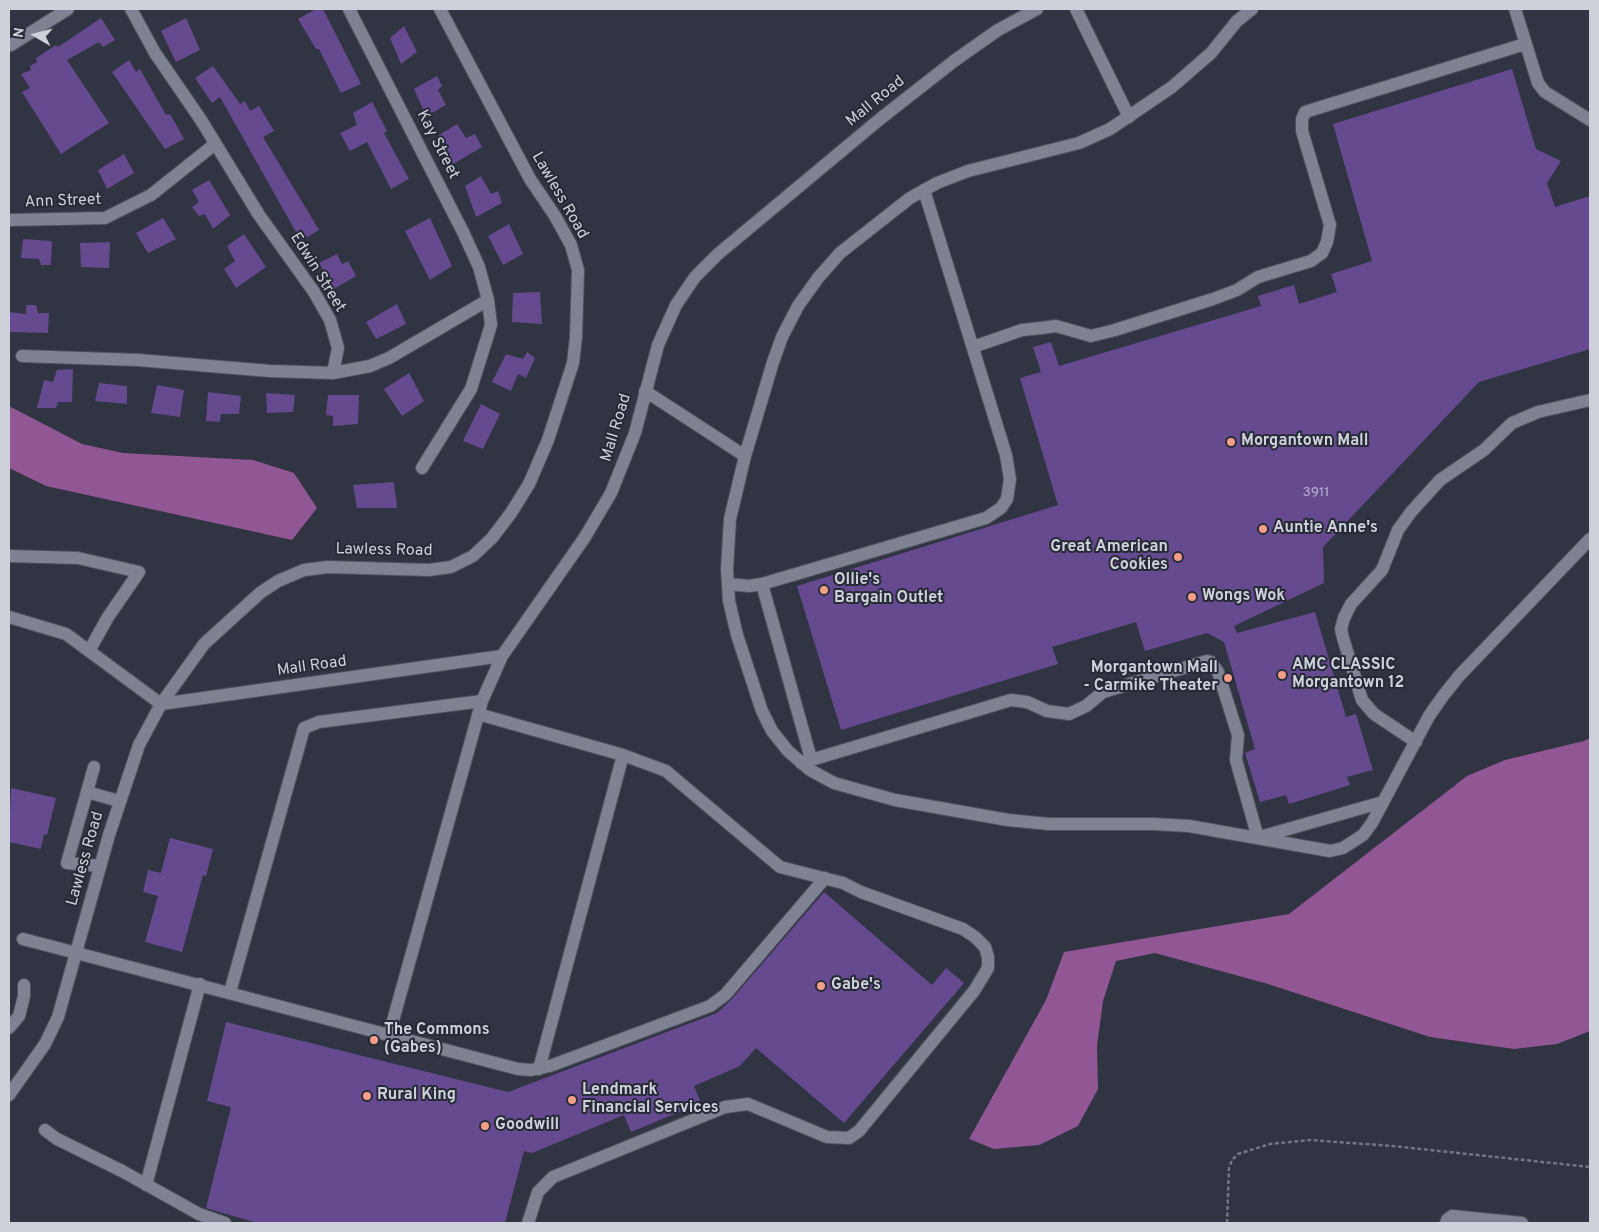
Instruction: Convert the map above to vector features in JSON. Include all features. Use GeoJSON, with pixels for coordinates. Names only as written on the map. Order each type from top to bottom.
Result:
{"type":"FeatureCollection","features":[{"type":"Feature","properties":{"kind":"street"},"geometry":{"type":"LineString","coordinates":[[11,45],[68,9]]}},
{"type":"Feature","properties":{"kind":"street","name":"Edwin Street"},"geometry":{"type":"LineString","coordinates":[[131,9],[155,53],[259,214],[314,292],[330,320],[338,348],[333,373]]}},
{"type":"Feature","properties":{"kind":"street","name":"Kay Street"},"geometry":{"type":"LineString","coordinates":[[349,9],[463,232],[479,267],[488,300],[491,325],[471,389],[422,468]]}},
{"type":"Feature","properties":{"kind":"street","name":"Lawless Road"},"geometry":{"type":"LineString","coordinates":[[9,1094],[45,1044],[58,1017],[119,801],[139,746],[161,704],[204,644],[260,593],[278,580],[304,570],[328,567],[429,570],[451,566],[473,556],[492,538],[511,513],[528,484],[548,440],[573,363],[577,328],[578,270],[571,245],[555,216],[530,179],[440,9]]}},
{"type":"Feature","properties":{"kind":"street","name":"Mall Road"},"geometry":{"type":"LineString","coordinates":[[161,704],[502,656],[585,536],[611,493],[633,440],[658,345],[676,305],[695,277],[718,254],[939,72],[998,30],[1037,9]]}},
{"type":"Feature","properties":{"kind":"street"},"geometry":{"type":"LineString","coordinates":[[1076,9],[1129,117]]}},
{"type":"Feature","properties":{"kind":"street"},"geometry":{"type":"LineString","coordinates":[[1252,9],[1237,21],[1211,53],[1172,87],[1129,117],[1079,143],[968,171],[924,190],[887,214],[840,254],[818,278],[798,306],[775,355],[745,456],[730,519],[728,584],[737,634],[762,711],[772,731],[788,751],[806,761],[834,783],[895,800],[980,816],[1049,824],[1180,825],[1330,852],[1343,848],[1363,835],[1429,716],[1459,676],[1590,539]]}},
{"type":"Feature","properties":{"kind":"street"},"geometry":{"type":"LineString","coordinates":[[1515,9],[1538,83],[1544,92],[1590,120]]}},
{"type":"Feature","properties":{"kind":"street"},"geometry":{"type":"LineString","coordinates":[[973,347],[1022,330],[1056,326],[1091,336],[1115,330],[1213,299],[1237,290],[1258,277],[1312,261],[1322,253],[1327,242],[1330,225],[1302,131],[1302,120],[1305,112],[1525,44]]}},
{"type":"Feature","properties":{"kind":"street","name":"Ann Street"},"geometry":{"type":"LineString","coordinates":[[9,220],[106,218],[151,195],[215,144]]}},
{"type":"Feature","properties":{"kind":"street"},"geometry":{"type":"LineString","coordinates":[[728,584],[749,586],[762,584],[986,518],[1001,508],[1010,489],[1009,469],[924,190]]}},
{"type":"Feature","properties":{"kind":"street"},"geometry":{"type":"LineString","coordinates":[[22,356],[138,360],[279,372],[333,373],[370,366],[389,358],[488,300]]}},
{"type":"Feature","properties":{"kind":"street"},"geometry":{"type":"LineString","coordinates":[[645,391],[745,456]]}},
{"type":"Feature","properties":{"kind":"street"},"geometry":{"type":"LineString","coordinates":[[1416,742],[1374,714],[1362,700],[1341,629],[1351,604],[1382,570],[1398,530],[1411,512],[1440,480],[1484,450],[1512,423],[1538,412],[1590,400]]}},
{"type":"Feature","properties":{"kind":"street"},"geometry":{"type":"LineString","coordinates":[[9,556],[78,558],[139,572],[108,617],[89,651]]}},
{"type":"Feature","properties":{"kind":"street"},"geometry":{"type":"LineString","coordinates":[[762,584],[806,761]]}},
{"type":"Feature","properties":{"kind":"street"},"geometry":{"type":"LineString","coordinates":[[9,617],[66,634],[161,704]]}},
{"type":"Feature","properties":{"kind":"street"},"geometry":{"type":"LineString","coordinates":[[390,1035],[480,708],[502,656]]}},
{"type":"Feature","properties":{"kind":"street"},"geometry":{"type":"LineString","coordinates":[[806,761],[1011,700],[1027,702],[1046,711],[1069,714],[1086,706],[1103,692],[1207,661],[1218,672],[1238,735],[1236,760],[1258,838]]}},
{"type":"Feature","properties":{"kind":"street"},"geometry":{"type":"LineString","coordinates":[[230,992],[304,728],[320,722],[480,708],[666,770],[780,867],[825,878],[963,929],[980,942],[988,957],[988,968],[983,979],[859,1132],[849,1138],[827,1137],[748,1104],[725,1107],[553,1177],[538,1192],[528,1223]]}},
{"type":"Feature","properties":{"kind":"street"},"geometry":{"type":"LineString","coordinates":[[538,1069],[623,755]]}},
{"type":"Feature","properties":{"kind":"street"},"geometry":{"type":"LineString","coordinates":[[94,767],[67,864],[100,866]]}},
{"type":"Feature","properties":{"kind":"street"},"geometry":{"type":"LineString","coordinates":[[87,792],[119,801]]}},
{"type":"Feature","properties":{"kind":"street"},"geometry":{"type":"LineString","coordinates":[[1258,838],[1383,802]]}},
{"type":"Feature","properties":{"kind":"street"},"geometry":{"type":"LineString","coordinates":[[23,939],[200,984],[518,1070],[538,1069],[710,1006],[725,995],[825,878]]}},
{"type":"Feature","properties":{"kind":"street"},"geometry":{"type":"LineString","coordinates":[[146,1185],[200,984]]}},
{"type":"Feature","properties":{"kind":"street"},"geometry":{"type":"LineString","coordinates":[[9,1028],[19,1016],[24,996],[24,985]]}},
{"type":"Feature","properties":{"kind":"street"},"geometry":{"type":"LineString","coordinates":[[44,1130],[199,1214],[225,1223]]}},
{"type":"Feature","properties":{"kind":"street"},"geometry":{"type":"LineString","coordinates":[[1446,1223],[1452,1216],[1522,1223]]}},
{"type":"Feature","properties":{"kind":"path"},"geometry":{"type":"LineString","coordinates":[[1227,1223],[1229,1168],[1232,1160],[1238,1154],[1270,1144],[1310,1140],[1392,1146],[1590,1166]]}},
{"type":"Feature","properties":{"kind":"shaded area"},"geometry":{"type":"Polygon","coordinates":[[[9,406],[82,444],[123,453],[253,460],[294,473],[317,508],[292,540],[46,486],[9,468],[9,406]]]}},
{"type":"Feature","properties":{"kind":"shaded area"},"geometry":{"type":"Polygon","coordinates":[[[1590,738],[1590,1031],[1557,1044],[1514,1049],[1430,1037],[1268,984],[1155,953],[1116,961],[1103,1001],[1097,1046],[1098,1089],[1078,1126],[1039,1145],[994,1149],[969,1139],[1046,1000],[1064,952],[1289,914],[1467,776],[1505,760],[1590,738]]]}},
{"type":"Feature","properties":{"kind":"building"},"geometry":{"type":"Polygon","coordinates":[[[316,9],[323,9],[361,84],[341,93],[319,49],[316,49],[298,19],[316,9]]]}},
{"type":"Feature","properties":{"kind":"building"},"geometry":{"type":"Polygon","coordinates":[[[101,18],[115,40],[103,47],[99,42],[67,60],[109,123],[61,154],[22,92],[30,88],[21,74],[31,70],[30,66],[37,62],[36,58],[56,45],[58,47],[101,18]]]}},
{"type":"Feature","properties":{"kind":"building"},"geometry":{"type":"Polygon","coordinates":[[[186,18],[200,50],[176,62],[161,31],[186,18]]]}},
{"type":"Feature","properties":{"kind":"building"},"geometry":{"type":"Polygon","coordinates":[[[404,26],[417,52],[401,64],[390,38],[404,26]]]}},
{"type":"Feature","properties":{"kind":"building"},"geometry":{"type":"Polygon","coordinates":[[[129,60],[136,72],[140,69],[166,115],[170,114],[184,139],[165,149],[112,72],[129,60]]]}},
{"type":"Feature","properties":{"kind":"building"},"geometry":{"type":"Polygon","coordinates":[[[213,66],[240,104],[245,101],[250,111],[259,106],[274,131],[263,137],[319,230],[301,241],[220,97],[212,103],[195,78],[213,66]]]}},
{"type":"Feature","properties":{"kind":"building","name":"Morgantown Mall"},"geometry":{"type":"Polygon","coordinates":[[[1512,69],[1536,149],[1561,161],[1547,183],[1555,207],[1590,196],[1590,349],[1479,382],[1323,547],[1324,583],[1234,626],[1237,633],[1315,612],[1346,717],[1356,714],[1373,770],[1347,777],[1350,785],[1289,804],[1286,795],[1260,802],[1245,753],[1255,749],[1224,642],[1207,633],[1145,651],[1136,622],[1052,647],[1058,664],[841,730],[797,586],[1058,505],[1020,378],[1041,372],[1033,347],[1051,342],[1059,366],[1261,306],[1258,296],[1294,285],[1299,304],[1337,292],[1331,274],[1372,261],[1333,124],[1512,69]]]}},
{"type":"Feature","properties":{"kind":"building"},"geometry":{"type":"Polygon","coordinates":[[[437,76],[442,86],[438,90],[446,105],[426,116],[414,89],[437,76]]]}},
{"type":"Feature","properties":{"kind":"building"},"geometry":{"type":"Polygon","coordinates":[[[372,102],[387,131],[384,133],[409,179],[391,189],[367,142],[350,151],[340,133],[357,125],[353,113],[372,102]]]}},
{"type":"Feature","properties":{"kind":"building"},"geometry":{"type":"Polygon","coordinates":[[[457,124],[466,138],[475,134],[482,147],[453,164],[439,135],[457,124]]]}},
{"type":"Feature","properties":{"kind":"building"},"geometry":{"type":"Polygon","coordinates":[[[124,154],[134,173],[107,189],[98,170],[124,154]]]}},
{"type":"Feature","properties":{"kind":"building"},"geometry":{"type":"Polygon","coordinates":[[[481,176],[491,194],[498,191],[502,203],[476,217],[465,186],[481,176]]]}},
{"type":"Feature","properties":{"kind":"building"},"geometry":{"type":"Polygon","coordinates":[[[209,180],[230,215],[213,229],[205,214],[199,216],[192,207],[199,202],[192,190],[209,180]]]}},
{"type":"Feature","properties":{"kind":"building"},"geometry":{"type":"Polygon","coordinates":[[[163,218],[176,239],[148,253],[136,233],[163,218]]]}},
{"type":"Feature","properties":{"kind":"building"},"geometry":{"type":"Polygon","coordinates":[[[430,218],[452,266],[430,280],[405,231],[430,218]]]}},
{"type":"Feature","properties":{"kind":"building"},"geometry":{"type":"Polygon","coordinates":[[[509,224],[523,254],[503,265],[488,236],[509,224]]]}},
{"type":"Feature","properties":{"kind":"building"},"geometry":{"type":"Polygon","coordinates":[[[244,234],[266,267],[236,288],[224,269],[235,261],[227,246],[244,234]]]}},
{"type":"Feature","properties":{"kind":"building"},"geometry":{"type":"Polygon","coordinates":[[[23,239],[52,241],[51,265],[41,265],[39,259],[21,258],[23,239]]]}},
{"type":"Feature","properties":{"kind":"building"},"geometry":{"type":"Polygon","coordinates":[[[110,242],[109,268],[81,267],[80,243],[110,242]]]}},
{"type":"Feature","properties":{"kind":"building"},"geometry":{"type":"Polygon","coordinates":[[[337,254],[342,264],[348,261],[356,276],[334,289],[319,263],[337,254]]]}},
{"type":"Feature","properties":{"kind":"building"},"geometry":{"type":"Polygon","coordinates":[[[540,292],[542,324],[512,322],[513,293],[540,292]]]}},
{"type":"Feature","properties":{"kind":"building"},"geometry":{"type":"Polygon","coordinates":[[[397,304],[406,324],[376,339],[366,322],[397,304]]]}},
{"type":"Feature","properties":{"kind":"building"},"geometry":{"type":"Polygon","coordinates":[[[26,305],[36,305],[38,313],[49,313],[48,333],[9,332],[9,312],[26,314],[26,305]]]}},
{"type":"Feature","properties":{"kind":"building"},"geometry":{"type":"Polygon","coordinates":[[[527,352],[535,358],[526,378],[518,374],[511,391],[492,382],[506,354],[523,359],[527,352]]]}},
{"type":"Feature","properties":{"kind":"building"},"geometry":{"type":"Polygon","coordinates":[[[73,369],[72,402],[58,402],[56,408],[37,408],[44,380],[53,382],[57,370],[73,369]]]}},
{"type":"Feature","properties":{"kind":"building"},"geometry":{"type":"Polygon","coordinates":[[[409,373],[424,401],[402,416],[384,389],[409,373]]]}},
{"type":"Feature","properties":{"kind":"building"},"geometry":{"type":"Polygon","coordinates":[[[99,383],[127,386],[127,404],[95,401],[99,383]]]}},
{"type":"Feature","properties":{"kind":"building"},"geometry":{"type":"Polygon","coordinates":[[[157,385],[184,390],[180,417],[151,413],[157,385]]]}},
{"type":"Feature","properties":{"kind":"building"},"geometry":{"type":"Polygon","coordinates":[[[208,392],[241,396],[239,414],[221,414],[220,422],[206,421],[208,392]]]}},
{"type":"Feature","properties":{"kind":"building"},"geometry":{"type":"Polygon","coordinates":[[[266,393],[295,395],[293,412],[267,413],[266,393]]]}},
{"type":"Feature","properties":{"kind":"building"},"geometry":{"type":"Polygon","coordinates":[[[328,395],[359,395],[358,424],[333,426],[333,416],[326,415],[328,395]]]}},
{"type":"Feature","properties":{"kind":"building"},"geometry":{"type":"Polygon","coordinates":[[[481,404],[500,414],[483,449],[463,441],[481,404]]]}},
{"type":"Feature","properties":{"kind":"building"},"geometry":{"type":"Polygon","coordinates":[[[394,482],[397,508],[357,508],[353,485],[394,482]]]}},
{"type":"Feature","properties":{"kind":"building"},"geometry":{"type":"Polygon","coordinates":[[[11,788],[56,798],[47,835],[44,834],[41,849],[9,842],[11,788]]]}},
{"type":"Feature","properties":{"kind":"building"},"geometry":{"type":"Polygon","coordinates":[[[170,838],[213,849],[206,876],[203,875],[182,952],[145,942],[158,896],[143,892],[148,870],[161,873],[170,838]]]}},
{"type":"Feature","properties":{"kind":"building"},"geometry":{"type":"Polygon","coordinates":[[[824,892],[932,985],[946,968],[964,983],[844,1123],[756,1048],[740,1066],[694,1086],[701,1103],[631,1132],[624,1115],[532,1153],[524,1151],[505,1223],[257,1223],[206,1208],[231,1107],[207,1101],[226,1022],[508,1092],[717,1013],[731,1000],[824,892]]]}},
{"type":"Feature","properties":{"kind":"place","name":"Morgantown Mall"},"geometry":{"type":"Point","coordinates":[1231,442]}},
{"type":"Feature","properties":{"kind":"place","name":"Auntie Anne's"},"geometry":{"type":"Point","coordinates":[1263,529]}},
{"type":"Feature","properties":{"kind":"place","name":"Great American Cookies"},"geometry":{"type":"Point","coordinates":[1178,557]}},
{"type":"Feature","properties":{"kind":"place","name":"Ollie's Bargain Outlet"},"geometry":{"type":"Point","coordinates":[824,590]}},
{"type":"Feature","properties":{"kind":"place","name":"Wongs Wok"},"geometry":{"type":"Point","coordinates":[1192,597]}},
{"type":"Feature","properties":{"kind":"place","name":"AMC CLASSIC Morgantown 12"},"geometry":{"type":"Point","coordinates":[1282,675]}},
{"type":"Feature","properties":{"kind":"place","name":"Morgantown Mall - Carmike Theater"},"geometry":{"type":"Point","coordinates":[1228,678]}},
{"type":"Feature","properties":{"kind":"place","name":"Gabe's"},"geometry":{"type":"Point","coordinates":[821,986]}},
{"type":"Feature","properties":{"kind":"place","name":"The Commons (Gabes)"},"geometry":{"type":"Point","coordinates":[374,1040]}},
{"type":"Feature","properties":{"kind":"place","name":"Rural King"},"geometry":{"type":"Point","coordinates":[367,1096]}},
{"type":"Feature","properties":{"kind":"place","name":"Lendmark Financial Services"},"geometry":{"type":"Point","coordinates":[572,1100]}},
{"type":"Feature","properties":{"kind":"place","name":"Goodwill"},"geometry":{"type":"Point","coordinates":[485,1126]}}]}
